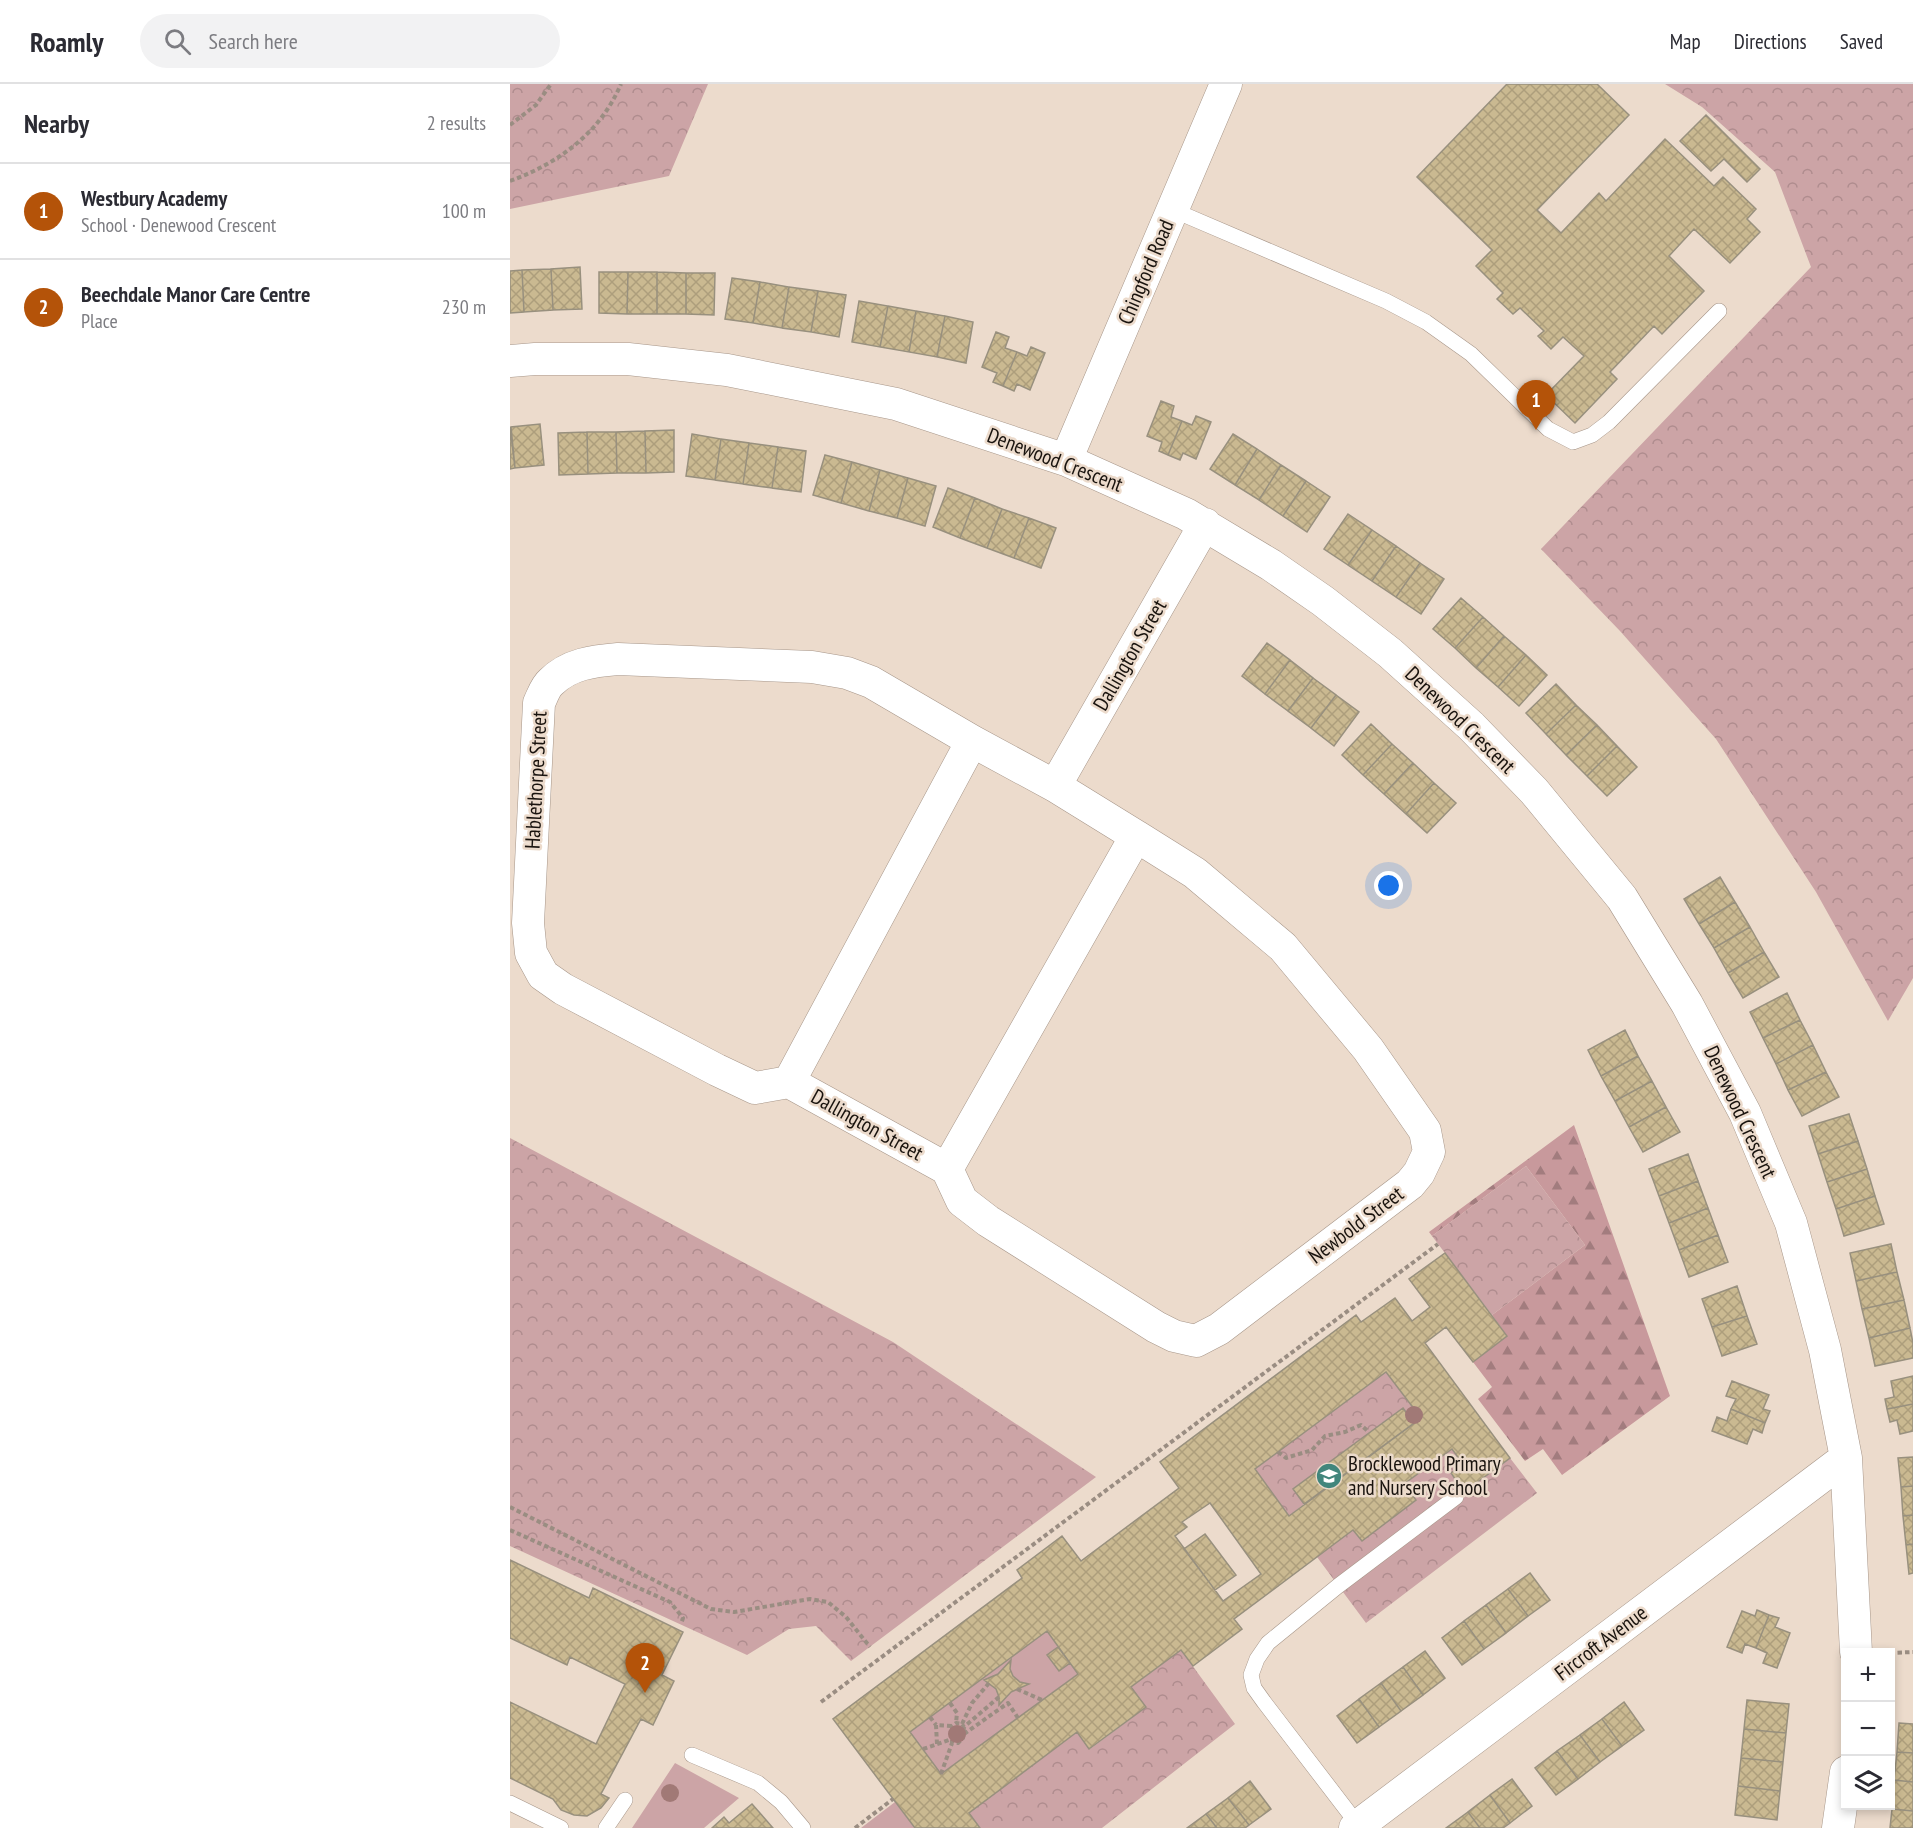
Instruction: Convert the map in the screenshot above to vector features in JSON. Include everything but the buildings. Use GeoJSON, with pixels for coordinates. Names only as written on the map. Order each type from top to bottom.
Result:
{"type":"FeatureCollection","features":[{"type":"Feature","properties":{"kind":"street","name":"Chingford Road"},"geometry":{"type":"LineString","coordinates":[[1066,460],[1226,84]]}},
{"type":"Feature","properties":{"kind":"street","name":"Denewood Crescent"},"geometry":{"type":"LineString","coordinates":[[510,361],[628,359],[727,370],[896,404],[1066,460],[1186,513],[1323,601],[1390,653],[1471,726],[1534,791],[1622,898],[1687,1004],[1740,1103],[1791,1223],[1825,1350],[1846,1458],[1856,1648]]}},
{"type":"Feature","properties":{"kind":"street","name":"Dallington Street"},"geometry":{"type":"LineString","coordinates":[[1055,786],[1205,524]]}},
{"type":"Feature","properties":{"kind":"street","name":"Hablethorpe Street"},"geometry":{"type":"LineString","coordinates":[[789,1082],[755,1088],[563,989],[543,975],[531,953],[528,923],[539,703],[549,683],[570,668],[594,661],[618,659],[812,667],[847,674],[871,682],[972,741]]}},
{"type":"Feature","properties":{"kind":"street","name":"Dallington Street"},"geometry":{"type":"LineString","coordinates":[[972,741],[789,1082],[947,1169],[1136,836]]}},
{"type":"Feature","properties":{"kind":"street"},"geometry":{"type":"LineString","coordinates":[[972,741],[1055,786],[1136,836]]}},
{"type":"Feature","properties":{"kind":"street","name":"Newbold Street"},"geometry":{"type":"LineString","coordinates":[[947,1169],[962,1201],[988,1221],[1156,1328],[1174,1336],[1196,1341],[1219,1329],[1410,1185],[1419,1173],[1429,1152],[1425,1131],[1368,1049],[1333,1006],[1283,947],[1195,873],[1136,836]]}},
{"type":"Feature","properties":{"kind":"street","name":"Fircroft Avenue"},"geometry":{"type":"LineString","coordinates":[[1357,1827],[1846,1458]]}},
{"type":"Feature","properties":{"kind":"street"},"geometry":{"type":"LineString","coordinates":[[1838,1828],[1841,1804]]}},
{"type":"Feature","properties":{"kind":"lane"},"geometry":{"type":"LineString","coordinates":[[1173,210],[1386,301],[1426,322],[1471,354],[1548,429],[1573,442],[1592,435],[1609,422],[1719,311]]}},
{"type":"Feature","properties":{"kind":"lane"},"geometry":{"type":"LineString","coordinates":[[1357,1827],[1254,1688],[1251,1675],[1257,1659],[1268,1643],[1338,1586],[1456,1497]]}},
{"type":"Feature","properties":{"kind":"lane"},"geometry":{"type":"LineString","coordinates":[[692,1755],[758,1783],[781,1802],[803,1828]]}},
{"type":"Feature","properties":{"kind":"lane"},"geometry":{"type":"LineString","coordinates":[[606,1828],[625,1800]]}},
{"type":"Feature","properties":{"kind":"lane"},"geometry":{"type":"LineString","coordinates":[[510,1803],[561,1828]]}},
{"type":"Feature","properties":{"kind":"path"},"geometry":{"type":"LineString","coordinates":[[510,125],[536,105],[551,84]]}},
{"type":"Feature","properties":{"kind":"path"},"geometry":{"type":"LineString","coordinates":[[510,181],[535,172],[558,159],[579,143],[599,122],[615,99],[621,84]]}},
{"type":"Feature","properties":{"kind":"path"},"geometry":{"type":"LineString","coordinates":[[821,1702],[1438,1244]]}},
{"type":"Feature","properties":{"kind":"path"},"geometry":{"type":"LineString","coordinates":[[1278,1452],[1286,1458],[1305,1453],[1312,1450],[1324,1436],[1345,1432],[1361,1425],[1370,1432]]}},
{"type":"Feature","properties":{"kind":"path"},"geometry":{"type":"LineString","coordinates":[[510,1507],[711,1609],[734,1612],[810,1599],[828,1602],[846,1617],[870,1647]]}},
{"type":"Feature","properties":{"kind":"path"},"geometry":{"type":"LineString","coordinates":[[510,1530],[670,1602],[683,1618],[681,1624]]}},
{"type":"Feature","properties":{"kind":"path"},"geometry":{"type":"LineString","coordinates":[[1895,1653],[1913,1652]]}},
{"type":"Feature","properties":{"kind":"path"},"geometry":{"type":"LineString","coordinates":[[964,1735],[963,1725],[972,1703],[988,1683]]}},
{"type":"Feature","properties":{"kind":"path"},"geometry":{"type":"LineString","coordinates":[[1017,1689],[1042,1700]]}},
{"type":"Feature","properties":{"kind":"path"},"geometry":{"type":"LineString","coordinates":[[936,1725],[963,1725],[999,1697]]}},
{"type":"Feature","properties":{"kind":"path"},"geometry":{"type":"LineString","coordinates":[[941,1774],[952,1741],[957,1713],[950,1703]]}},
{"type":"Feature","properties":{"kind":"path"},"geometry":{"type":"LineString","coordinates":[[923,1749],[952,1741],[958,1743],[964,1735],[1008,1703],[1018,1718]]}},
{"type":"Feature","properties":{"kind":"path"},"geometry":{"type":"LineString","coordinates":[[930,1717],[936,1725],[937,1744]]}},
{"type":"Feature","properties":{"kind":"path"},"geometry":{"type":"LineString","coordinates":[[855,1828],[893,1799]]}},
{"type":"Feature","properties":{"kind":"green space"},"geometry":{"type":"Polygon","coordinates":[[[510,84],[708,84],[669,176],[510,209],[510,84]]]}},
{"type":"Feature","properties":{"kind":"green space"},"geometry":{"type":"Polygon","coordinates":[[[1665,84],[1913,84],[1913,978],[1888,1021],[1816,892],[1716,739],[1620,631],[1541,549],[1811,267],[1775,172],[1702,107],[1665,84]]]}},
{"type":"Feature","properties":{"kind":"green space"},"geometry":{"type":"Polygon","coordinates":[[[1574,1125],[1670,1396],[1562,1475],[1543,1449],[1525,1461],[1478,1399],[1492,1387],[1473,1362],[1507,1336],[1492,1315],[1585,1245],[1526,1166],[1432,1236],[1429,1232],[1574,1125]]]}},
{"type":"Feature","properties":{"kind":"green space"},"geometry":{"type":"Polygon","coordinates":[[[510,1138],[893,1342],[1096,1477],[851,1661],[816,1626],[789,1629],[747,1655],[510,1546],[510,1138]]]}},
{"type":"Feature","properties":{"kind":"green space"},"geometry":{"type":"Polygon","coordinates":[[[1526,1166],[1585,1245],[1492,1315],[1432,1236],[1526,1166]]]}},
{"type":"Feature","properties":{"kind":"green space"},"geometry":{"type":"Polygon","coordinates":[[[1386,1372],[1421,1418],[1414,1423],[1403,1408],[1293,1489],[1304,1504],[1289,1516],[1255,1469],[1386,1372]]]}},
{"type":"Feature","properties":{"kind":"green space"},"geometry":{"type":"Polygon","coordinates":[[[1452,1449],[1463,1464],[1451,1473],[1464,1491],[1510,1458],[1537,1493],[1366,1623],[1317,1557],[1353,1530],[1362,1541],[1415,1500],[1404,1484],[1452,1449]]]}},
{"type":"Feature","properties":{"kind":"green space"},"geometry":{"type":"Polygon","coordinates":[[[1047,1631],[1078,1674],[941,1774],[910,1732],[1047,1631]]]}},
{"type":"Feature","properties":{"kind":"green space"},"geometry":{"type":"Polygon","coordinates":[[[1181,1650],[1235,1724],[1102,1828],[980,1828],[969,1813],[1077,1732],[1090,1749],[1145,1708],[1131,1687],[1181,1650]]]}},
{"type":"Feature","properties":{"kind":"green space"},"geometry":{"type":"Polygon","coordinates":[[[675,1763],[739,1798],[704,1828],[632,1828],[675,1763]]]}},
{"type":"Feature","properties":{"kind":"green space"},"geometry":{"type":"Polygon","coordinates":[[[895,1802],[915,1828],[861,1828],[895,1802]]]}},
{"type":"Feature","properties":{"kind":"place","name":"Westbury Academy"},"geometry":{"type":"Point","coordinates":[1536,430]}},
{"type":"Feature","properties":{"kind":"place","name":"Brocklewood Primary and Nursery School"},"geometry":{"type":"Point","coordinates":[1329,1476]}},
{"type":"Feature","properties":{"kind":"place","name":"Beechdale Manor Care Centre"},"geometry":{"type":"Point","coordinates":[645,1693]}}]}
